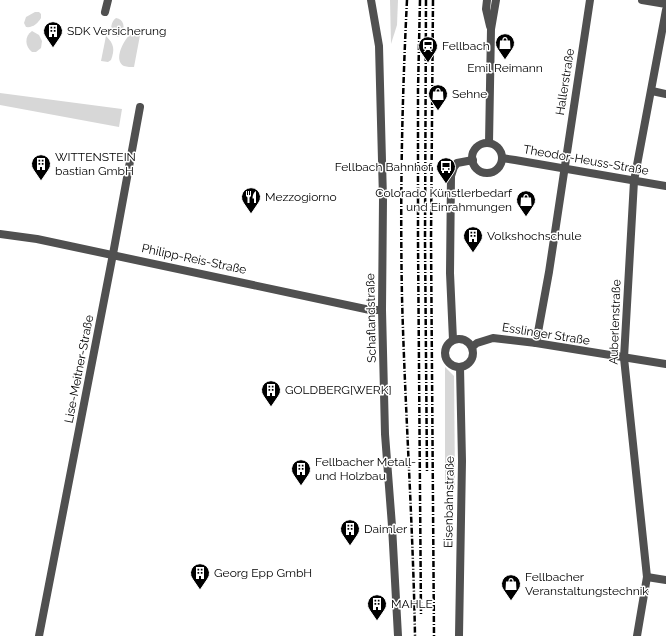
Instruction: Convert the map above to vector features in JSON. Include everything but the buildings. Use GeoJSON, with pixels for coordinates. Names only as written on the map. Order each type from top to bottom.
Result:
{"type":"FeatureCollection","features":[{"type":"Feature","properties":{"kind":"street"},"geometry":{"type":"LineString","coordinates":[[105,12],[108,0]]}},
{"type":"Feature","properties":{"kind":"street","name":"Schaflandstraße"},"geometry":{"type":"LineString","coordinates":[[371,0],[379,46],[383,199],[382,310],[385,434],[398,636]]}},
{"type":"Feature","properties":{"kind":"street"},"geometry":{"type":"LineString","coordinates":[[481,0],[486,9],[491,29]]}},
{"type":"Feature","properties":{"kind":"street"},"geometry":{"type":"LineString","coordinates":[[486,9],[487,0]]}},
{"type":"Feature","properties":{"kind":"street"},"geometry":{"type":"LineString","coordinates":[[489,143],[491,29],[496,0]]}},
{"type":"Feature","properties":{"kind":"street","name":"Hallerstraße"},"geometry":{"type":"LineString","coordinates":[[536,343],[590,0]]}},
{"type":"Feature","properties":{"kind":"street"},"geometry":{"type":"LineString","coordinates":[[642,0],[666,4]]}},
{"type":"Feature","properties":{"kind":"street","name":"Auberlenstraße"},"geometry":{"type":"LineString","coordinates":[[637,636],[647,577],[624,358],[634,181],[666,10]]}},
{"type":"Feature","properties":{"kind":"street"},"geometry":{"type":"LineString","coordinates":[[652,91],[666,94]]}},
{"type":"Feature","properties":{"kind":"street","name":"Lise-Meitner-Straße"},"geometry":{"type":"LineString","coordinates":[[39,636],[140,106]]}},
{"type":"Feature","properties":{"kind":"street"},"geometry":{"type":"LineString","coordinates":[[489,143],[498,148],[501,152],[502,158],[500,166],[488,173],[479,170],[476,167],[473,160],[473,153],[480,145],[489,143]]}},
{"type":"Feature","properties":{"kind":"street","name":"Theodor-Heuss-Straße"},"geometry":{"type":"LineString","coordinates":[[502,158],[666,186]]}},
{"type":"Feature","properties":{"kind":"street"},"geometry":{"type":"LineString","coordinates":[[453,340],[450,273],[451,176],[457,163],[473,160]]}},
{"type":"Feature","properties":{"kind":"street","name":"Philipp-Reis-Straße"},"geometry":{"type":"LineString","coordinates":[[0,234],[37,239],[113,254],[370,310],[382,310]]}},
{"type":"Feature","properties":{"kind":"street","name":"Esslinger Straße"},"geometry":{"type":"LineString","coordinates":[[472,346],[493,338],[536,343],[666,364]]}},
{"type":"Feature","properties":{"kind":"street"},"geometry":{"type":"LineString","coordinates":[[453,340],[465,340],[472,346],[473,351],[471,360],[465,366],[460,367],[452,365],[446,359],[446,346],[453,340]]}},
{"type":"Feature","properties":{"kind":"street","name":"Eisenbahnstraße"},"geometry":{"type":"LineString","coordinates":[[459,636],[462,461],[460,367]]}},
{"type":"Feature","properties":{"kind":"street"},"geometry":{"type":"LineString","coordinates":[[647,577],[666,580]]}},
{"type":"Feature","properties":{"kind":"shaded area"},"geometry":{"type":"Polygon","coordinates":[[[390,0],[398,0],[397,25],[391,44],[390,0]]]}},
{"type":"Feature","properties":{"kind":"shaded area"},"geometry":{"type":"Polygon","coordinates":[[[35,12],[39,12],[41,14],[41,18],[35,25],[26,27],[24,23],[26,17],[35,12]]]}},
{"type":"Feature","properties":{"kind":"shaded area"},"geometry":{"type":"Polygon","coordinates":[[[116,18],[121,20],[124,26],[122,34],[118,37],[113,33],[112,29],[112,23],[116,18]]]}},
{"type":"Feature","properties":{"kind":"shaded area"},"geometry":{"type":"Polygon","coordinates":[[[141,30],[134,67],[124,66],[121,64],[119,57],[123,44],[130,35],[141,30]]]}},
{"type":"Feature","properties":{"kind":"shaded area"},"geometry":{"type":"Polygon","coordinates":[[[32,31],[39,35],[42,41],[41,48],[36,52],[32,52],[30,50],[26,42],[29,33],[32,31]]]}},
{"type":"Feature","properties":{"kind":"shaded area"},"geometry":{"type":"Polygon","coordinates":[[[106,36],[112,44],[113,50],[111,60],[108,62],[101,61],[106,36]]]}},
{"type":"Feature","properties":{"kind":"shaded area"},"geometry":{"type":"Polygon","coordinates":[[[0,93],[122,109],[119,127],[0,105],[0,93]]]}},
{"type":"Feature","properties":{"kind":"shaded area"},"geometry":{"type":"Polygon","coordinates":[[[445,367],[454,376],[455,485],[445,485],[445,367]]]}},
{"type":"Feature","properties":{"kind":"railway"},"geometry":{"type":"LineString","coordinates":[[407,0],[402,148],[401,260],[415,636]]}},
{"type":"Feature","properties":{"kind":"railway"},"geometry":{"type":"LineString","coordinates":[[420,0],[418,90],[418,240],[421,616]]}},
{"type":"Feature","properties":{"kind":"railway"},"geometry":{"type":"LineString","coordinates":[[426,0],[425,240],[427,472]]}},
{"type":"Feature","properties":{"kind":"railway"},"geometry":{"type":"LineString","coordinates":[[433,0],[431,240],[434,636]]}},
{"type":"Feature","properties":{"kind":"place","name":"SDK Versicherung"},"geometry":{"type":"Point","coordinates":[53,48]}},
{"type":"Feature","properties":{"kind":"place","name":"Emil Reimann"},"geometry":{"type":"Point","coordinates":[505,60]}},
{"type":"Feature","properties":{"kind":"place","name":"Fellbach"},"geometry":{"type":"Point","coordinates":[428,63]}},
{"type":"Feature","properties":{"kind":"place","name":"Sehne"},"geometry":{"type":"Point","coordinates":[438,111]}},
{"type":"Feature","properties":{"kind":"place","name":"WITTENSTEIN bastian GmbH"},"geometry":{"type":"Point","coordinates":[41,181]}},
{"type":"Feature","properties":{"kind":"place","name":"Fellbach Bahnhof"},"geometry":{"type":"Point","coordinates":[446,184]}},
{"type":"Feature","properties":{"kind":"place","name":"Mezzogiorno"},"geometry":{"type":"Point","coordinates":[251,214]}},
{"type":"Feature","properties":{"kind":"place","name":"Colorado Künstlerbedarf und Einrahmungen"},"geometry":{"type":"Point","coordinates":[526,217]}},
{"type":"Feature","properties":{"kind":"place","name":"Volkshochschule"},"geometry":{"type":"Point","coordinates":[473,253]}},
{"type":"Feature","properties":{"kind":"place","name":"GOLDBERG[WERK]"},"geometry":{"type":"Point","coordinates":[271,407]}},
{"type":"Feature","properties":{"kind":"place","name":"Fellbacher Metall- und Holzbau"},"geometry":{"type":"Point","coordinates":[301,486]}},
{"type":"Feature","properties":{"kind":"place","name":"Daimler"},"geometry":{"type":"Point","coordinates":[350,546]}},
{"type":"Feature","properties":{"kind":"place","name":"Georg Epp GmbH"},"geometry":{"type":"Point","coordinates":[200,590]}},
{"type":"Feature","properties":{"kind":"place","name":"Fellbacher Veranstaltungstechnik"},"geometry":{"type":"Point","coordinates":[511,601]}},
{"type":"Feature","properties":{"kind":"place","name":"MAHLE"},"geometry":{"type":"Point","coordinates":[377,621]}}]}
